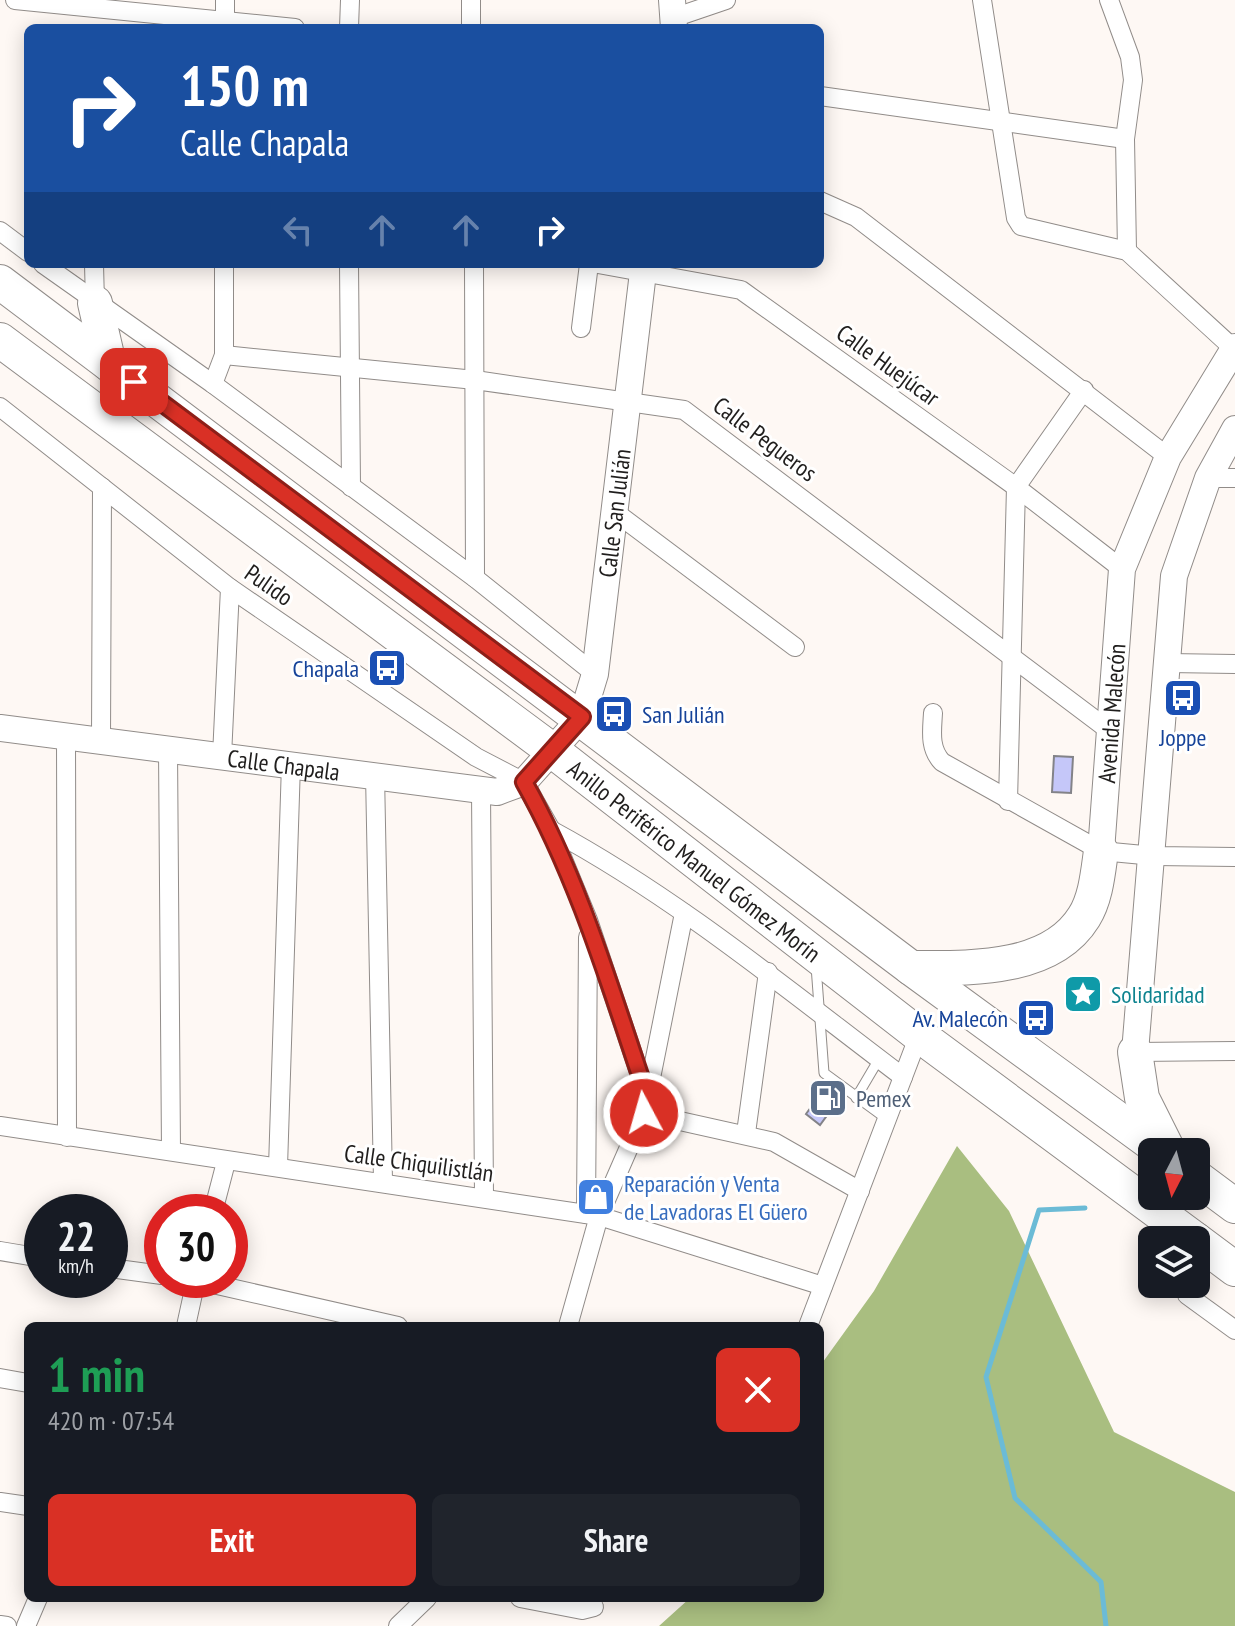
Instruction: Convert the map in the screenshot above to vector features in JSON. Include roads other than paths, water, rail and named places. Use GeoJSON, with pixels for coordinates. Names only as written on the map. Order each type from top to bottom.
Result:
{"type":"FeatureCollection","features":[{"type":"Feature","properties":{"kind":"highway","name":"Anillo Periférico Manuel Gómez Morín"},"geometry":{"type":"LineString","coordinates":[[0,282],[582,717],[911,968],[1147,1138]]}},
{"type":"Feature","properties":{"kind":"highway"},"geometry":{"type":"LineString","coordinates":[[95,303],[109,364]]}},
{"type":"Feature","properties":{"kind":"highway","name":"Anillo Periférico Manuel Gómez Morín"},"geometry":{"type":"LineString","coordinates":[[0,340],[553,751],[919,1035],[1177,1226]]}},
{"type":"Feature","properties":{"kind":"highway","name":"Avenida Malecón"},"geometry":{"type":"LineString","coordinates":[[911,968],[962,968],[1040,954],[1066,938],[1085,917],[1095,890],[1101,851]]}},
{"type":"Feature","properties":{"kind":"highway"},"geometry":{"type":"LineString","coordinates":[[1135,1052],[1142,1098],[1160,1138]]}},
{"type":"Feature","properties":{"kind":"highway"},"geometry":{"type":"LineString","coordinates":[[1210,1187],[1235,1206]]}},
{"type":"Feature","properties":{"kind":"highway","name":"Anillo Periférico Manuel Gómez Morín"},"geometry":{"type":"LineString","coordinates":[[1210,1250],[1235,1269]]}},
{"type":"Feature","properties":{"kind":"main road","name":"Calle San Julián"},"geometry":{"type":"LineString","coordinates":[[553,751],[582,717],[595,674],[644,268]]}},
{"type":"Feature","properties":{"kind":"main road","name":"Avenida Malecón"},"geometry":{"type":"LineString","coordinates":[[1101,851],[1122,569],[1168,457],[1234,348]]}},
{"type":"Feature","properties":{"kind":"main road"},"geometry":{"type":"LineString","coordinates":[[1135,1052],[1154,856],[1174,576],[1208,478],[1235,429]]}},
{"type":"Feature","properties":{"kind":"main road","name":"Calle Chapala"},"geometry":{"type":"LineString","coordinates":[[0,728],[497,792],[524,782]]}},
{"type":"Feature","properties":{"kind":"main road"},"geometry":{"type":"LineString","coordinates":[[524,782],[553,751]]}},
{"type":"Feature","properties":{"kind":"street"},"geometry":{"type":"LineString","coordinates":[[15,0],[225,16],[272,24]]}},
{"type":"Feature","properties":{"kind":"street"},"geometry":{"type":"LineString","coordinates":[[349,24],[350,0]]}},
{"type":"Feature","properties":{"kind":"street"},"geometry":{"type":"LineString","coordinates":[[471,0],[471,24]]}},
{"type":"Feature","properties":{"kind":"street"},"geometry":{"type":"LineString","coordinates":[[674,15],[726,0]]}},
{"type":"Feature","properties":{"kind":"street"},"geometry":{"type":"LineString","coordinates":[[982,0],[1016,218],[1021,226],[1127,251],[1234,348]]}},
{"type":"Feature","properties":{"kind":"street"},"geometry":{"type":"LineString","coordinates":[[1109,0],[1130,57],[1133,80],[1125,139],[1127,251]]}},
{"type":"Feature","properties":{"kind":"street"},"geometry":{"type":"LineString","coordinates":[[95,24],[96,4]]}},
{"type":"Feature","properties":{"kind":"street"},"geometry":{"type":"LineString","coordinates":[[824,97],[1125,139]]}},
{"type":"Feature","properties":{"kind":"street"},"geometry":{"type":"LineString","coordinates":[[824,203],[856,217],[1168,457]]}},
{"type":"Feature","properties":{"kind":"street"},"geometry":{"type":"LineString","coordinates":[[0,231],[24,249]]}},
{"type":"Feature","properties":{"kind":"street"},"geometry":{"type":"LineString","coordinates":[[48,268],[213,384],[475,578],[595,674]]}},
{"type":"Feature","properties":{"kind":"street"},"geometry":{"type":"LineString","coordinates":[[94,268],[95,303]]}},
{"type":"Feature","properties":{"kind":"street"},"geometry":{"type":"LineString","coordinates":[[213,384],[224,355],[224,268]]}},
{"type":"Feature","properties":{"kind":"street"},"geometry":{"type":"LineString","coordinates":[[349,268],[351,487]]}},
{"type":"Feature","properties":{"kind":"street"},"geometry":{"type":"LineString","coordinates":[[474,268],[475,578]]}},
{"type":"Feature","properties":{"kind":"street"},"geometry":{"type":"LineString","coordinates":[[581,328],[588,268]]}},
{"type":"Feature","properties":{"kind":"street","name":"Calle Huejúcar"},"geometry":{"type":"LineString","coordinates":[[648,268],[741,290],[1016,487],[1122,569]]}},
{"type":"Feature","properties":{"kind":"street","name":"Calle Pegueros"},"geometry":{"type":"LineString","coordinates":[[224,355],[475,380],[667,404],[699,418],[1110,731]]}},
{"type":"Feature","properties":{"kind":"street"},"geometry":{"type":"LineString","coordinates":[[1008,801],[1016,487],[1084,390]]}},
{"type":"Feature","properties":{"kind":"street","name":"Pulido"},"geometry":{"type":"LineString","coordinates":[[0,407],[230,588],[476,757],[524,782]]}},
{"type":"Feature","properties":{"kind":"street"},"geometry":{"type":"LineString","coordinates":[[1208,478],[1235,478]]}},
{"type":"Feature","properties":{"kind":"street"},"geometry":{"type":"LineString","coordinates":[[101,741],[102,487]]}},
{"type":"Feature","properties":{"kind":"street"},"geometry":{"type":"LineString","coordinates":[[615,512],[795,647]]}},
{"type":"Feature","properties":{"kind":"street"},"geometry":{"type":"LineString","coordinates":[[222,756],[230,588]]}},
{"type":"Feature","properties":{"kind":"street"},"geometry":{"type":"LineString","coordinates":[[1168,663],[1235,664]]}},
{"type":"Feature","properties":{"kind":"street"},"geometry":{"type":"LineString","coordinates":[[933,713],[934,753],[1008,801],[1101,851],[1154,856],[1235,857]]}},
{"type":"Feature","properties":{"kind":"street"},"geometry":{"type":"LineString","coordinates":[[66,736],[67,1137]]}},
{"type":"Feature","properties":{"kind":"street"},"geometry":{"type":"LineString","coordinates":[[168,749],[171,1151]]}},
{"type":"Feature","properties":{"kind":"street"},"geometry":{"type":"LineString","coordinates":[[278,1167],[291,764]]}},
{"type":"Feature","properties":{"kind":"street"},"geometry":{"type":"LineString","coordinates":[[375,774],[383,1181]]}},
{"type":"Feature","properties":{"kind":"street"},"geometry":{"type":"LineString","coordinates":[[524,782],[551,830],[588,920],[646,1093]]}},
{"type":"Feature","properties":{"kind":"street"},"geometry":{"type":"LineString","coordinates":[[481,790],[484,1197]]}},
{"type":"Feature","properties":{"kind":"street"},"geometry":{"type":"LineString","coordinates":[[551,830],[603,858],[684,913],[768,972],[819,1015],[903,1077]]}},
{"type":"Feature","properties":{"kind":"street"},"geometry":{"type":"LineString","coordinates":[[592,1215],[644,1113],[684,913]]}},
{"type":"Feature","properties":{"kind":"street"},"geometry":{"type":"LineString","coordinates":[[569,1322],[592,1215],[588,920]]}},
{"type":"Feature","properties":{"kind":"street"},"geometry":{"type":"LineString","coordinates":[[746,1133],[768,972]]}},
{"type":"Feature","properties":{"kind":"street"},"geometry":{"type":"LineString","coordinates":[[810,1322],[919,1035]]}},
{"type":"Feature","properties":{"kind":"street"},"geometry":{"type":"LineString","coordinates":[[1135,1052],[1235,1051]]}},
{"type":"Feature","properties":{"kind":"street"},"geometry":{"type":"LineString","coordinates":[[644,1113],[746,1133],[774,1142],[860,1191]]}},
{"type":"Feature","properties":{"kind":"street","name":"Calle Chiquilistlán"},"geometry":{"type":"LineString","coordinates":[[0,1126],[226,1162],[383,1181],[592,1215],[823,1286]]}},
{"type":"Feature","properties":{"kind":"street"},"geometry":{"type":"LineString","coordinates":[[218,1194],[226,1162]]}},
{"type":"Feature","properties":{"kind":"street"},"geometry":{"type":"LineString","coordinates":[[0,1251],[24,1255]]}},
{"type":"Feature","properties":{"kind":"street"},"geometry":{"type":"LineString","coordinates":[[248,1292],[380,1322]]}},
{"type":"Feature","properties":{"kind":"street"},"geometry":{"type":"LineString","coordinates":[[187,1322],[191,1298]]}},
{"type":"Feature","properties":{"kind":"street"},"geometry":{"type":"LineString","coordinates":[[1191,1298],[1235,1330]]}},
{"type":"Feature","properties":{"kind":"street"},"geometry":{"type":"LineString","coordinates":[[0,1378],[24,1382]]}},
{"type":"Feature","properties":{"kind":"street"},"geometry":{"type":"LineString","coordinates":[[0,1502],[24,1505]]}},
{"type":"Feature","properties":{"kind":"street"},"geometry":{"type":"LineString","coordinates":[[26,1626],[36,1602]]}},
{"type":"Feature","properties":{"kind":"street"},"geometry":{"type":"LineString","coordinates":[[398,1626],[423,1602]]}},
{"type":"Feature","properties":{"kind":"street"},"geometry":{"type":"LineString","coordinates":[[541,1602],[582,1610],[594,1607]]}},
{"type":"Feature","properties":{"kind":"street"},"geometry":{"type":"LineString","coordinates":[[0,1625],[7,1626]]}},
{"type":"Feature","properties":{"kind":"lane"},"geometry":{"type":"LineString","coordinates":[[815,954],[824,1073],[887,1119]]}},
{"type":"Feature","properties":{"kind":"lane"},"geometry":{"type":"LineString","coordinates":[[856,1098],[879,1059]]}},
{"type":"Feature","properties":{"kind":"waterway"},"geometry":{"type":"LineString","coordinates":[[1085,1208],[1039,1210],[986,1377],[1015,1498],[1101,1582],[1106,1626]]}},
{"type":"Feature","properties":{"kind":"place","name":"Chapala"},"geometry":{"type":"Point","coordinates":[387,668]}},
{"type":"Feature","properties":{"kind":"place","name":"Joppe"},"geometry":{"type":"Point","coordinates":[1183,698]}},
{"type":"Feature","properties":{"kind":"place","name":"San Julián"},"geometry":{"type":"Point","coordinates":[614,714]}},
{"type":"Feature","properties":{"kind":"place","name":"Solidaridad"},"geometry":{"type":"Point","coordinates":[1083,994]}},
{"type":"Feature","properties":{"kind":"place","name":"Av. Malecón"},"geometry":{"type":"Point","coordinates":[1036,1018]}},
{"type":"Feature","properties":{"kind":"place","name":"Pemex"},"geometry":{"type":"Point","coordinates":[828,1098]}},
{"type":"Feature","properties":{"kind":"place","name":"Reparación y Venta de Lavadoras El Güero"},"geometry":{"type":"Point","coordinates":[596,1197]}}]}
